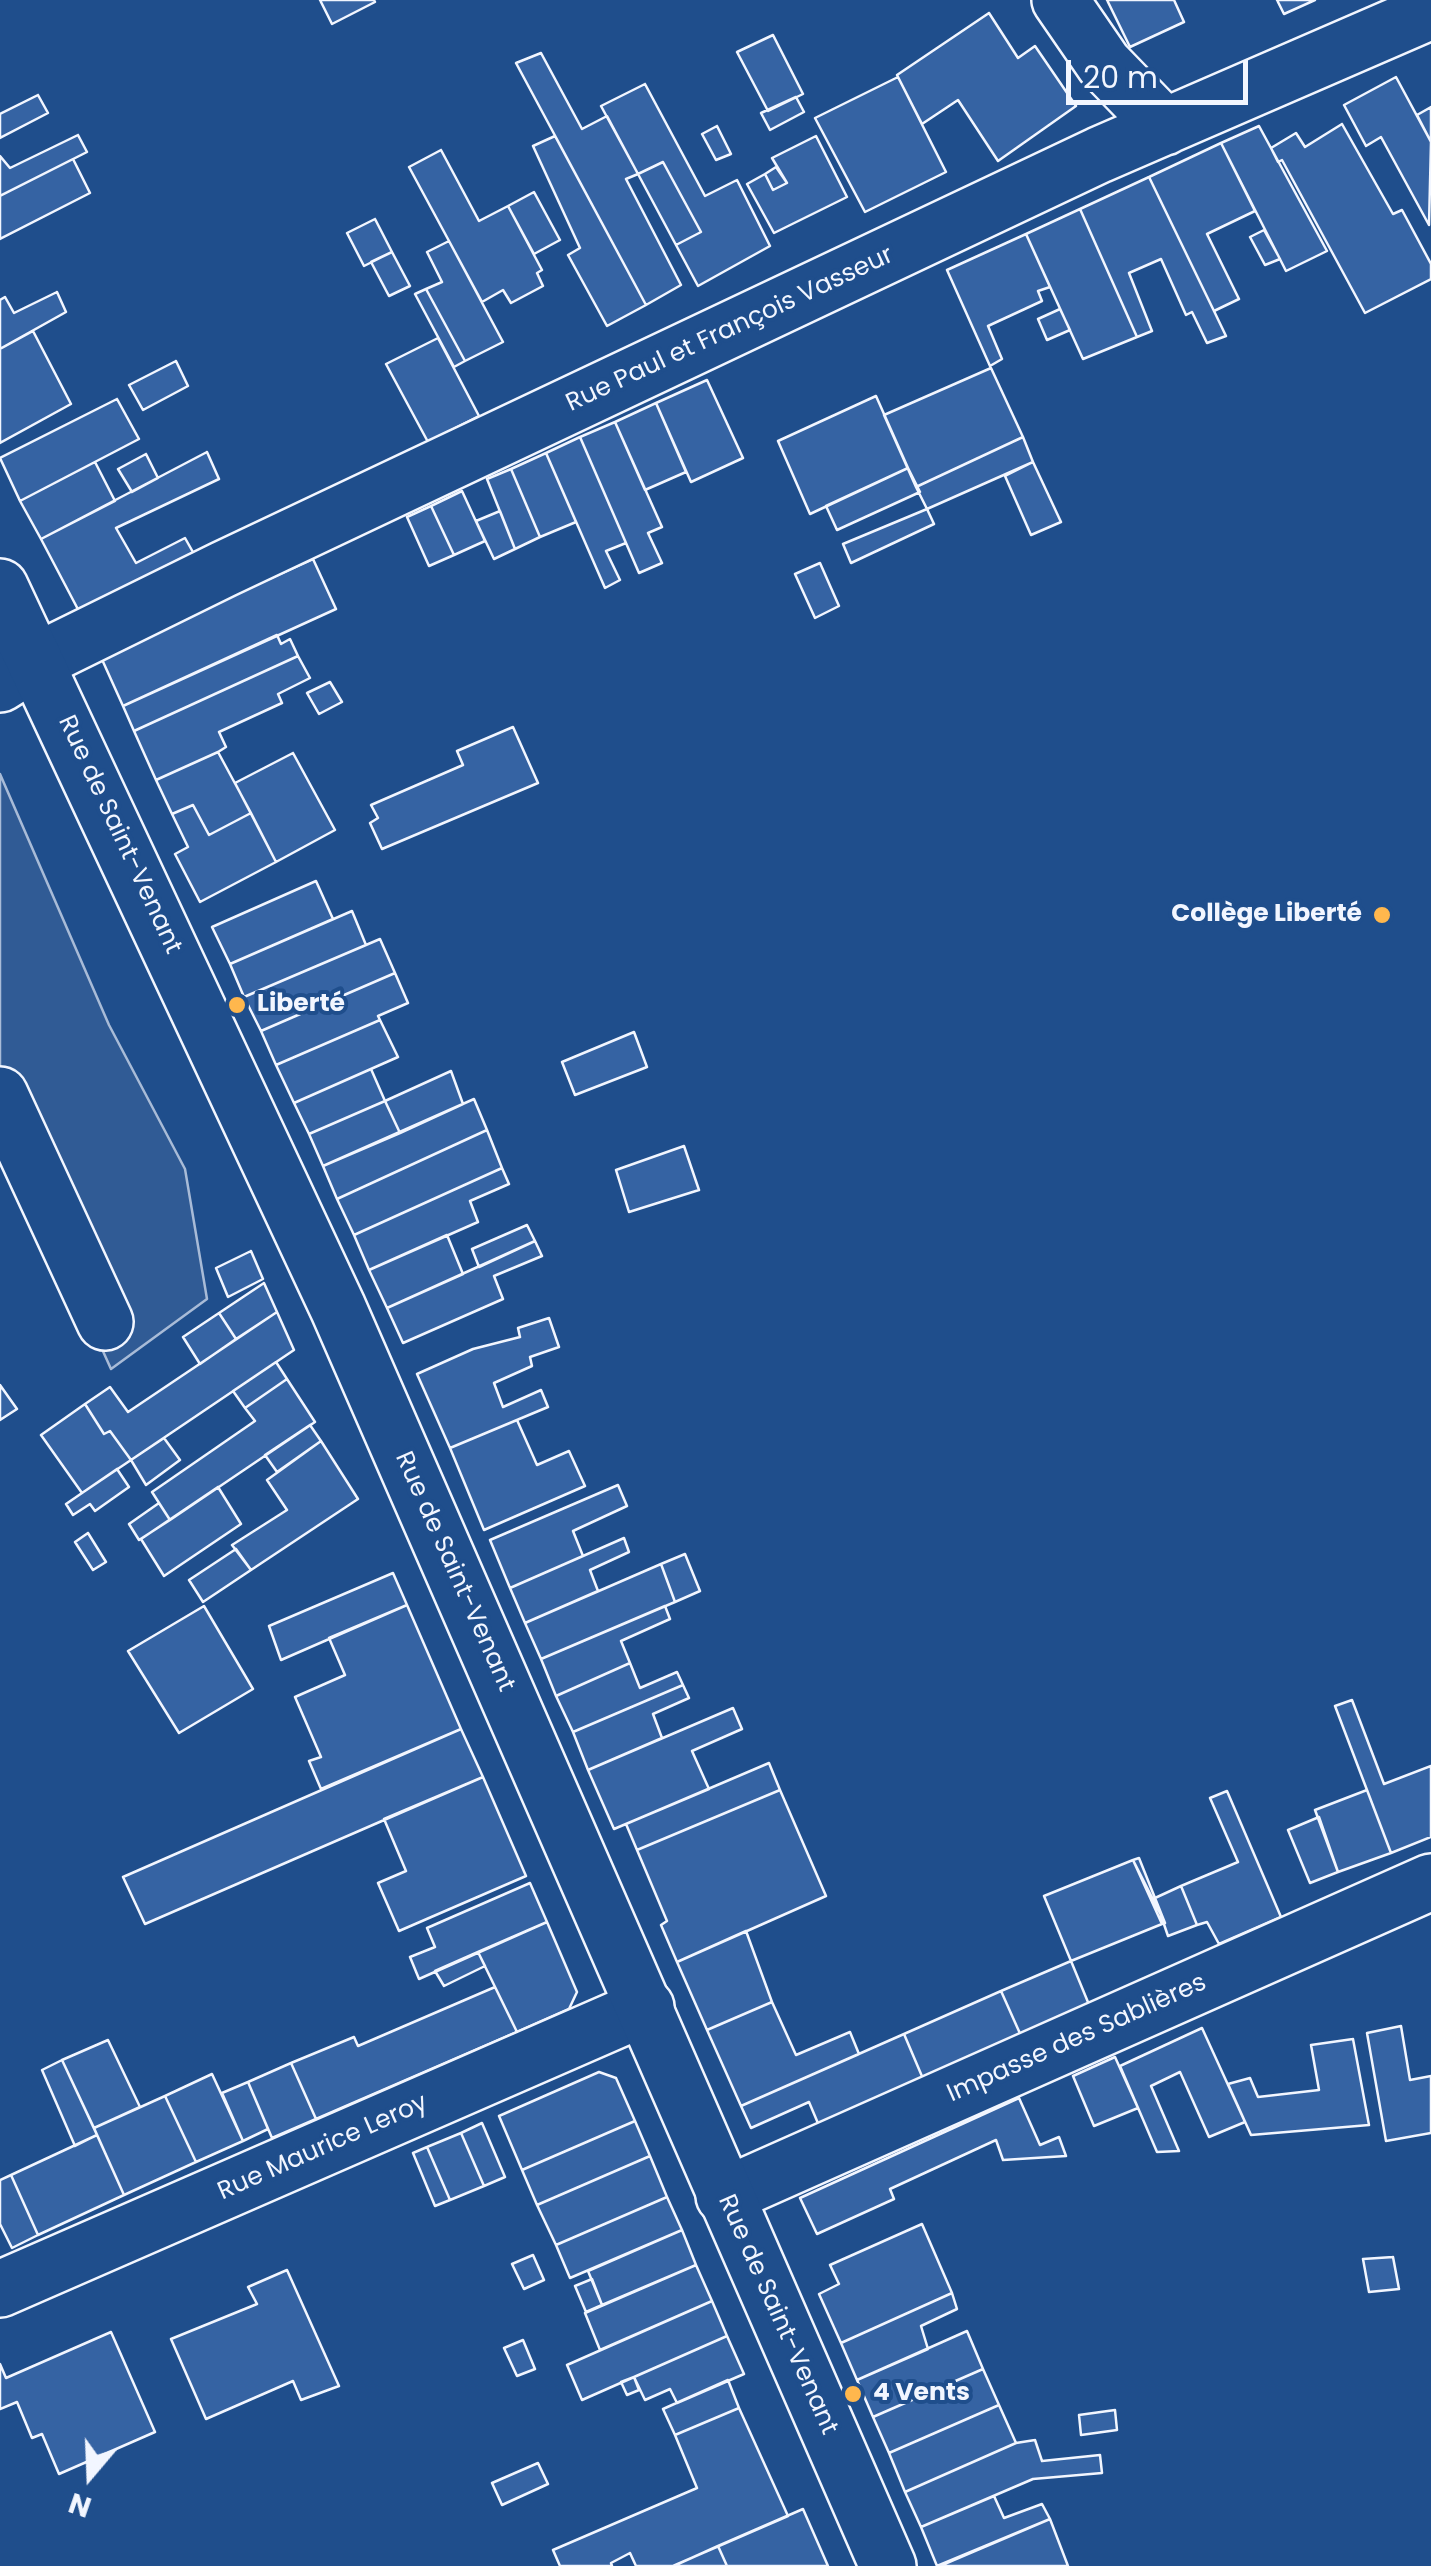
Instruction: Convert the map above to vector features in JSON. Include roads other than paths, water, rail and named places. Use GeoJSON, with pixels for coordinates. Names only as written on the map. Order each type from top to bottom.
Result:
{"type":"FeatureCollection","features":[{"type":"Feature","properties":{"kind":"street"},"geometry":{"type":"LineString","coordinates":[[1060,0],[1104,64],[1165,128]]}},
{"type":"Feature","properties":{"kind":"street","name":"Rue Paul et François Vasseur"},"geometry":{"type":"LineString","coordinates":[[18,673],[1165,128],[1431,11]]}},
{"type":"Feature","properties":{"kind":"street","name":"Rue de Saint-Venant"},"geometry":{"type":"LineString","coordinates":[[0,588],[18,673],[338,1308],[888,2566]]}},
{"type":"Feature","properties":{"kind":"street"},"geometry":{"type":"LineString","coordinates":[[0,1095],[104,1322]]}},
{"type":"Feature","properties":{"kind":"street","name":"Impasse des Sablières"},"geometry":{"type":"LineString","coordinates":[[724,2196],[1431,1882]]}},
{"type":"Feature","properties":{"kind":"street","name":"Rue Maurice Leroy"},"geometry":{"type":"LineString","coordinates":[[0,2289],[646,2007]]}},
{"type":"Feature","properties":{"kind":"place","name":"Collège Liberté"},"geometry":{"type":"Point","coordinates":[1382,915]}},
{"type":"Feature","properties":{"kind":"place","name":"Liberté"},"geometry":{"type":"Point","coordinates":[237,1005]}},
{"type":"Feature","properties":{"kind":"place","name":"4 Vents"},"geometry":{"type":"Point","coordinates":[853,2394]}}]}
